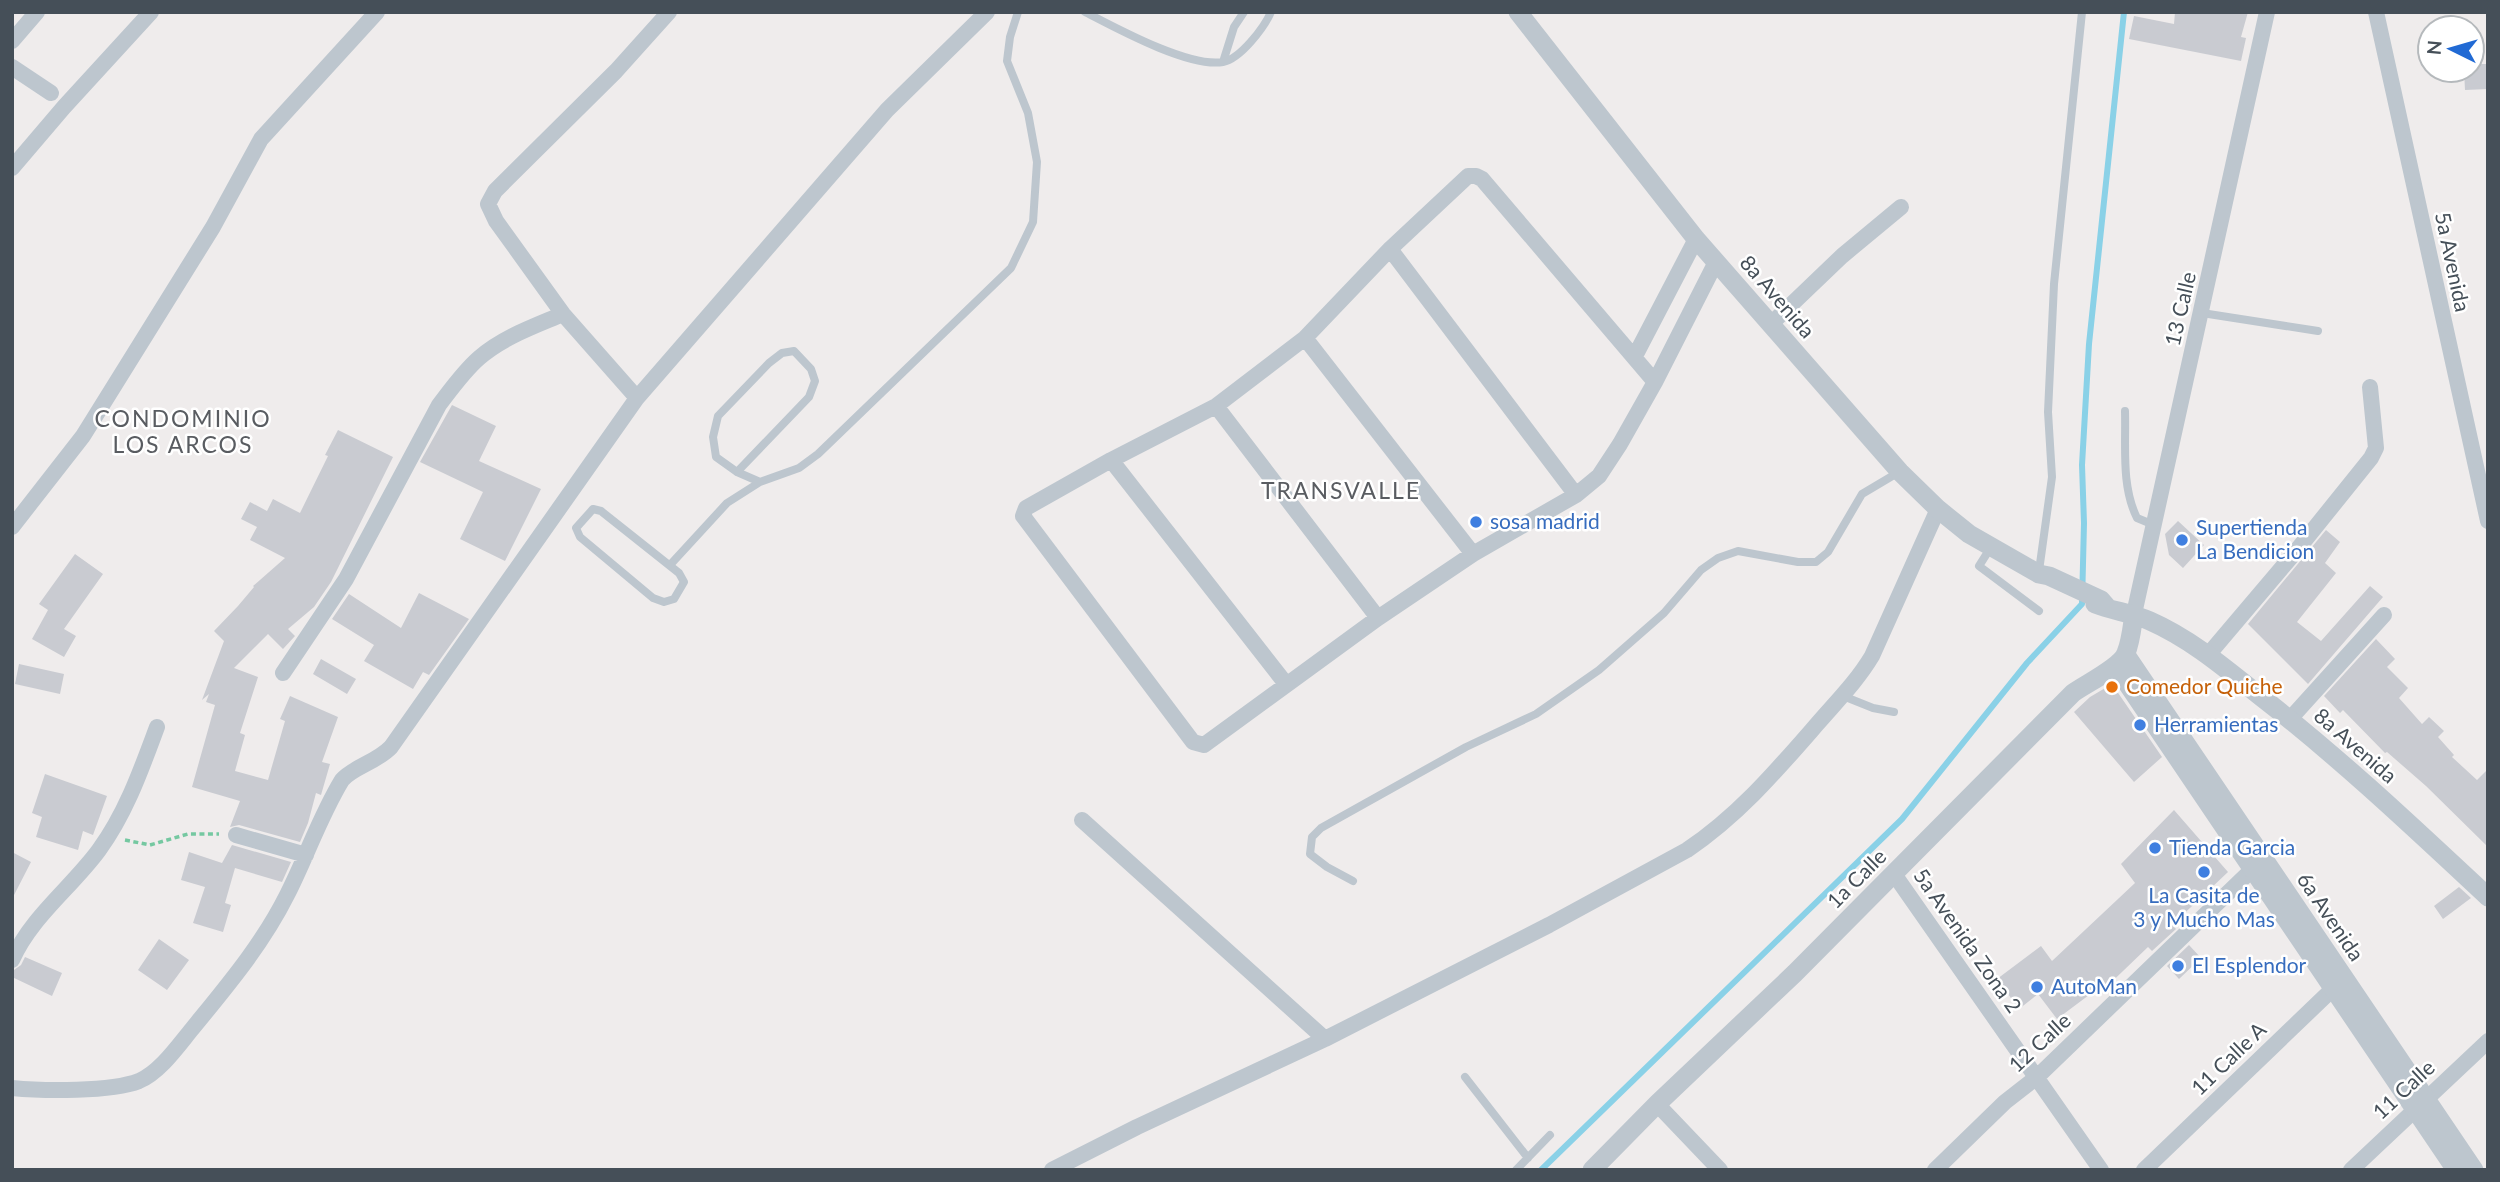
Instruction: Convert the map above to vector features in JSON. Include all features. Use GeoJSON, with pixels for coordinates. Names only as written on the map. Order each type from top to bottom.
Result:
{"type":"FeatureCollection","features":[{"type":"Feature","properties":{"kind":"street"},"geometry":{"type":"LineString","coordinates":[[12,41],[37,12]]}},
{"type":"Feature","properties":{"kind":"street"},"geometry":{"type":"LineString","coordinates":[[12,168],[151,12]]}},
{"type":"Feature","properties":{"kind":"street"},"geometry":{"type":"LineString","coordinates":[[12,527],[83,436],[213,227],[261,139],[377,12]]}},
{"type":"Feature","properties":{"kind":"street"},"geometry":{"type":"LineString","coordinates":[[637,398],[563,314],[496,221],[488,204],[495,191],[616,71],[669,12]]}},
{"type":"Feature","properties":{"kind":"street"},"geometry":{"type":"LineString","coordinates":[[12,1088],[81,1089],[127,1084],[150,1074],[176,1048],[248,960],[286,897],[342,780],[346,775],[375,761],[391,747],[637,398],[887,110],[987,12]]}},
{"type":"Feature","properties":{"kind":"street","name":"8a Avenida"},"geometry":{"type":"LineString","coordinates":[[1518,12],[1696,239],[1900,472],[1938,509],[1969,534],[2046,578],[2102,604],[2152,622],[2208,655],[2290,719],[2488,897]]}},
{"type":"Feature","properties":{"kind":"street","name":"13 Calle"},"geometry":{"type":"LineString","coordinates":[[2134,614],[2267,12]]}},
{"type":"Feature","properties":{"kind":"street","name":"5a Avenida"},"geometry":{"type":"LineString","coordinates":[[2376,12],[2488,521]]}},
{"type":"Feature","properties":{"kind":"street"},"geometry":{"type":"LineString","coordinates":[[12,68],[51,93]]}},
{"type":"Feature","properties":{"kind":"street"},"geometry":{"type":"LineString","coordinates":[[1655,382],[1482,179],[1468,176],[1390,249],[1305,338],[1216,406],[1026,508],[1023,516],[1193,742],[1204,745],[1378,618],[1472,555],[1576,495],[1599,476],[1655,382],[1716,262]]}},
{"type":"Feature","properties":{"kind":"street"},"geometry":{"type":"LineString","coordinates":[[1771,324],[1842,256],[1900,208]]}},
{"type":"Feature","properties":{"kind":"street"},"geometry":{"type":"LineString","coordinates":[[1634,356],[1696,239]]}},
{"type":"Feature","properties":{"kind":"street"},"geometry":{"type":"LineString","coordinates":[[1390,249],[1576,495]]}},
{"type":"Feature","properties":{"kind":"street"},"geometry":{"type":"LineString","coordinates":[[283,673],[345,579],[439,405],[459,379],[492,348],[563,314]]}},
{"type":"Feature","properties":{"kind":"street"},"geometry":{"type":"LineString","coordinates":[[1305,338],[1472,555]]}},
{"type":"Feature","properties":{"kind":"street"},"geometry":{"type":"LineString","coordinates":[[2208,655],[2371,458],[2376,448],[2370,387]]}},
{"type":"Feature","properties":{"kind":"street"},"geometry":{"type":"LineString","coordinates":[[1216,406],[1378,618]]}},
{"type":"Feature","properties":{"kind":"street"},"geometry":{"type":"LineString","coordinates":[[1111,460],[1286,684]]}},
{"type":"Feature","properties":{"kind":"street"},"geometry":{"type":"LineString","coordinates":[[1052,1170],[1137,1126],[1325,1039],[1549,925],[1687,850],[1740,810],[1859,678],[1872,656],[1938,509]]}},
{"type":"Feature","properties":{"kind":"street"},"geometry":{"type":"LineString","coordinates":[[2121,661],[2134,614]]}},
{"type":"Feature","properties":{"kind":"street"},"geometry":{"type":"LineString","coordinates":[[2290,719],[2384,615]]}},
{"type":"Feature","properties":{"kind":"street","name":"6a Avenida"},"geometry":{"type":"LineString","coordinates":[[2121,661],[2420,1103],[2474,1170]]}},
{"type":"Feature","properties":{"kind":"street","name":"1a Calle"},"geometry":{"type":"LineString","coordinates":[[1592,1170],[1894,874],[2073,693],[2121,661]]}},
{"type":"Feature","properties":{"kind":"street"},"geometry":{"type":"LineString","coordinates":[[12,960],[32,927],[109,836],[135,785],[157,727]]}},
{"type":"Feature","properties":{"kind":"street"},"geometry":{"type":"LineString","coordinates":[[1082,820],[1325,1039]]}},
{"type":"Feature","properties":{"kind":"street"},"geometry":{"type":"LineString","coordinates":[[236,835],[306,855]]}},
{"type":"Feature","properties":{"kind":"street","name":"12 Calle"},"geometry":{"type":"LineString","coordinates":[[1935,1170],[2006,1102],[2037,1077],[2258,863]]}},
{"type":"Feature","properties":{"kind":"street","name":"5a Avenida Zona 2"},"geometry":{"type":"LineString","coordinates":[[1894,874],[2101,1170]]}},
{"type":"Feature","properties":{"kind":"street","name":"11 Calle A"},"geometry":{"type":"LineString","coordinates":[[2144,1170],[2338,983]]}},
{"type":"Feature","properties":{"kind":"street","name":"11 Calle"},"geometry":{"type":"LineString","coordinates":[[2351,1170],[2488,1041]]}},
{"type":"Feature","properties":{"kind":"street","name":"6a Avenida"},"geometry":{"type":"LineString","coordinates":[[2420,1103],[2456,1170]]}},
{"type":"Feature","properties":{"kind":"street"},"geometry":{"type":"LineString","coordinates":[[1657,1104],[1720,1170]]}},
{"type":"Feature","properties":{"kind":"lane"},"geometry":{"type":"LineString","coordinates":[[670,565],[727,503],[760,482],[799,468],[818,454],[1011,268],[1033,222],[1037,162],[1028,113],[1007,61],[1010,37],[1018,12]]}},
{"type":"Feature","properties":{"kind":"lane"},"geometry":{"type":"LineString","coordinates":[[1085,12],[1195,61],[1223,62],[1240,54],[1271,12]]}},
{"type":"Feature","properties":{"kind":"lane"},"geometry":{"type":"LineString","coordinates":[[1223,62],[1234,27],[1244,12]]}},
{"type":"Feature","properties":{"kind":"lane"},"geometry":{"type":"LineString","coordinates":[[2046,578],[2052,477],[2048,412],[2054,284],[2082,12]]}},
{"type":"Feature","properties":{"kind":"lane"},"geometry":{"type":"LineString","coordinates":[[2202,313],[2318,331]]}},
{"type":"Feature","properties":{"kind":"lane"},"geometry":{"type":"LineString","coordinates":[[737,472],[808,397],[816,381],[811,369],[794,351],[782,353],[769,363],[718,416],[713,437],[716,457],[737,472],[760,482]]}},
{"type":"Feature","properties":{"kind":"lane"},"geometry":{"type":"LineString","coordinates":[[2125,411],[2126,482],[2130,504],[2137,518],[2154,525]]}},
{"type":"Feature","properties":{"kind":"lane"},"geometry":{"type":"LineString","coordinates":[[1353,881],[1310,854],[1312,837],[1321,828],[1466,747],[1536,714],[1599,670],[1664,613],[1701,570],[1718,558],[1738,551],[1798,562],[1816,562],[1828,552],[1862,494],[1900,472]]}},
{"type":"Feature","properties":{"kind":"lane"},"geometry":{"type":"LineString","coordinates":[[593,509],[601,511],[670,565],[684,582],[674,599],[664,603],[653,598],[580,537],[576,528],[593,509]]}},
{"type":"Feature","properties":{"kind":"lane"},"geometry":{"type":"LineString","coordinates":[[1991,547],[1979,566],[2039,611]]}},
{"type":"Feature","properties":{"kind":"lane"},"geometry":{"type":"LineString","coordinates":[[1843,696],[1872,708],[1895,712]]}},
{"type":"Feature","properties":{"kind":"lane"},"geometry":{"type":"LineString","coordinates":[[1465,1077],[1528,1158]]}},
{"type":"Feature","properties":{"kind":"lane"},"geometry":{"type":"LineString","coordinates":[[1516,1170],[1550,1135]]}},
{"type":"Feature","properties":{"kind":"path"},"geometry":{"type":"LineString","coordinates":[[109,836],[150,845],[165,843],[188,834],[236,835]]}},
{"type":"Feature","properties":{"kind":"building"},"geometry":{"type":"Polygon","coordinates":[[[2175,12],[2248,12],[2241,37],[2246,38],[2241,61],[2129,39],[2134,16],[2174,24],[2175,12]]]}},
{"type":"Feature","properties":{"kind":"building"},"geometry":{"type":"Polygon","coordinates":[[[2488,64],[2488,89],[2465,90],[2465,84],[2486,84],[2488,64]]]}},
{"type":"Feature","properties":{"kind":"building"},"geometry":{"type":"Polygon","coordinates":[[[452,405],[496,426],[479,461],[541,489],[505,561],[460,539],[483,492],[420,462],[452,405]]]}},
{"type":"Feature","properties":{"kind":"building"},"geometry":{"type":"Polygon","coordinates":[[[338,430],[393,457],[331,582],[314,607],[288,629],[295,636],[283,649],[268,634],[234,668],[258,677],[240,733],[245,735],[235,771],[268,780],[285,721],[280,719],[290,696],[338,717],[322,762],[330,764],[321,795],[316,793],[300,842],[239,825],[230,827],[240,801],[192,787],[215,705],[206,702],[209,694],[202,700],[224,641],[214,631],[253,586],[285,558],[250,540],[257,527],[241,519],[250,502],[267,511],[273,499],[300,513],[338,430]]]}},
{"type":"Feature","properties":{"kind":"building","name":"Supertienda La Bendicion"},"geometry":{"type":"Polygon","coordinates":[[[2178,521],[2204,545],[2183,568],[2169,555],[2165,534],[2178,521]]]}},
{"type":"Feature","properties":{"kind":"building"},"geometry":{"type":"Polygon","coordinates":[[[2326,530],[2340,542],[2325,563],[2336,573],[2297,622],[2321,641],[2370,586],[2383,597],[2308,684],[2248,624],[2326,530]]]}},
{"type":"Feature","properties":{"kind":"building"},"geometry":{"type":"Polygon","coordinates":[[[75,554],[103,574],[64,629],[76,636],[64,657],[32,639],[48,610],[39,604],[75,554]]]}},
{"type":"Feature","properties":{"kind":"building"},"geometry":{"type":"Polygon","coordinates":[[[419,593],[469,619],[429,675],[423,672],[413,689],[364,661],[374,645],[332,619],[349,594],[401,628],[419,593]]]}},
{"type":"Feature","properties":{"kind":"building"},"geometry":{"type":"Polygon","coordinates":[[[2376,639],[2395,659],[2387,667],[2408,688],[2399,698],[2422,724],[2429,717],[2444,731],[2438,737],[2454,755],[2452,757],[2477,780],[2488,769],[2488,847],[2426,786],[2385,753],[2343,710],[2340,713],[2324,696],[2376,639]]]}},
{"type":"Feature","properties":{"kind":"building"},"geometry":{"type":"Polygon","coordinates":[[[321,659],[356,679],[347,694],[313,674],[321,659]]]}},
{"type":"Feature","properties":{"kind":"building"},"geometry":{"type":"Polygon","coordinates":[[[19,664],[64,674],[60,694],[15,684],[19,664]]]}},
{"type":"Feature","properties":{"kind":"building"},"geometry":{"type":"Polygon","coordinates":[[[2112,684],[2162,757],[2134,782],[2074,712],[2090,697],[2112,684]]]}},
{"type":"Feature","properties":{"kind":"building"},"geometry":{"type":"Polygon","coordinates":[[[45,774],[107,796],[93,835],[83,831],[78,850],[36,837],[42,817],[32,813],[45,774]]]}},
{"type":"Feature","properties":{"kind":"building"},"geometry":{"type":"Polygon","coordinates":[[[2174,810],[2228,872],[2172,925],[2176,929],[2152,951],[2148,947],[2097,996],[2093,992],[2057,1019],[2038,994],[2019,1009],[1997,979],[2041,946],[2052,961],[2135,883],[2121,864],[2174,810]]]}},
{"type":"Feature","properties":{"kind":"building"},"geometry":{"type":"Polygon","coordinates":[[[232,845],[291,862],[282,882],[235,868],[225,903],[231,905],[223,932],[193,923],[205,887],[181,880],[189,852],[222,863],[232,845]]]}},
{"type":"Feature","properties":{"kind":"building"},"geometry":{"type":"Polygon","coordinates":[[[12,852],[31,862],[12,899],[12,852]]]}},
{"type":"Feature","properties":{"kind":"building"},"geometry":{"type":"Polygon","coordinates":[[[2459,887],[2471,898],[2443,919],[2434,906],[2459,887]]]}},
{"type":"Feature","properties":{"kind":"building"},"geometry":{"type":"Polygon","coordinates":[[[159,939],[189,960],[167,990],[138,970],[159,939]]]}},
{"type":"Feature","properties":{"kind":"building"},"geometry":{"type":"Polygon","coordinates":[[[2189,945],[2201,958],[2179,979],[2167,966],[2189,945]]]}},
{"type":"Feature","properties":{"kind":"building"},"geometry":{"type":"Polygon","coordinates":[[[25,957],[62,973],[52,996],[12,977],[14,970],[21,965],[25,957]]]}},
{"type":"Feature","properties":{"kind":"waterway"},"geometry":{"type":"LineString","coordinates":[[1541,1170],[1902,819],[2027,663],[2082,604],[2082,465],[2089,344],[2124,12]]}},
{"type":"Feature","properties":{"kind":"place","name":"sosa madrid"},"geometry":{"type":"Point","coordinates":[1476,522]}},
{"type":"Feature","properties":{"kind":"place","name":"Supertienda La Bendicion"},"geometry":{"type":"Point","coordinates":[2182,540]}},
{"type":"Feature","properties":{"kind":"place","name":"Comedor Quiche"},"geometry":{"type":"Point","coordinates":[2112,687]}},
{"type":"Feature","properties":{"kind":"place","name":"Herramientas"},"geometry":{"type":"Point","coordinates":[2140,725]}},
{"type":"Feature","properties":{"kind":"place","name":"Tienda Garcia"},"geometry":{"type":"Point","coordinates":[2155,848]}},
{"type":"Feature","properties":{"kind":"place","name":"La Casita de 3 y Mucho Mas"},"geometry":{"type":"Point","coordinates":[2204,872]}},
{"type":"Feature","properties":{"kind":"place","name":"El Esplendor"},"geometry":{"type":"Point","coordinates":[2178,966]}},
{"type":"Feature","properties":{"kind":"place","name":"AutoMan"},"geometry":{"type":"Point","coordinates":[2037,987]}},
{"type":"Feature","properties":{"kind":"district","name":"CONDOMINIO LOS ARCOS"},"geometry":{"type":"Point","coordinates":[183,432]}},
{"type":"Feature","properties":{"kind":"district","name":"TRANSVALLE"},"geometry":{"type":"Point","coordinates":[1341,491]}}]}
